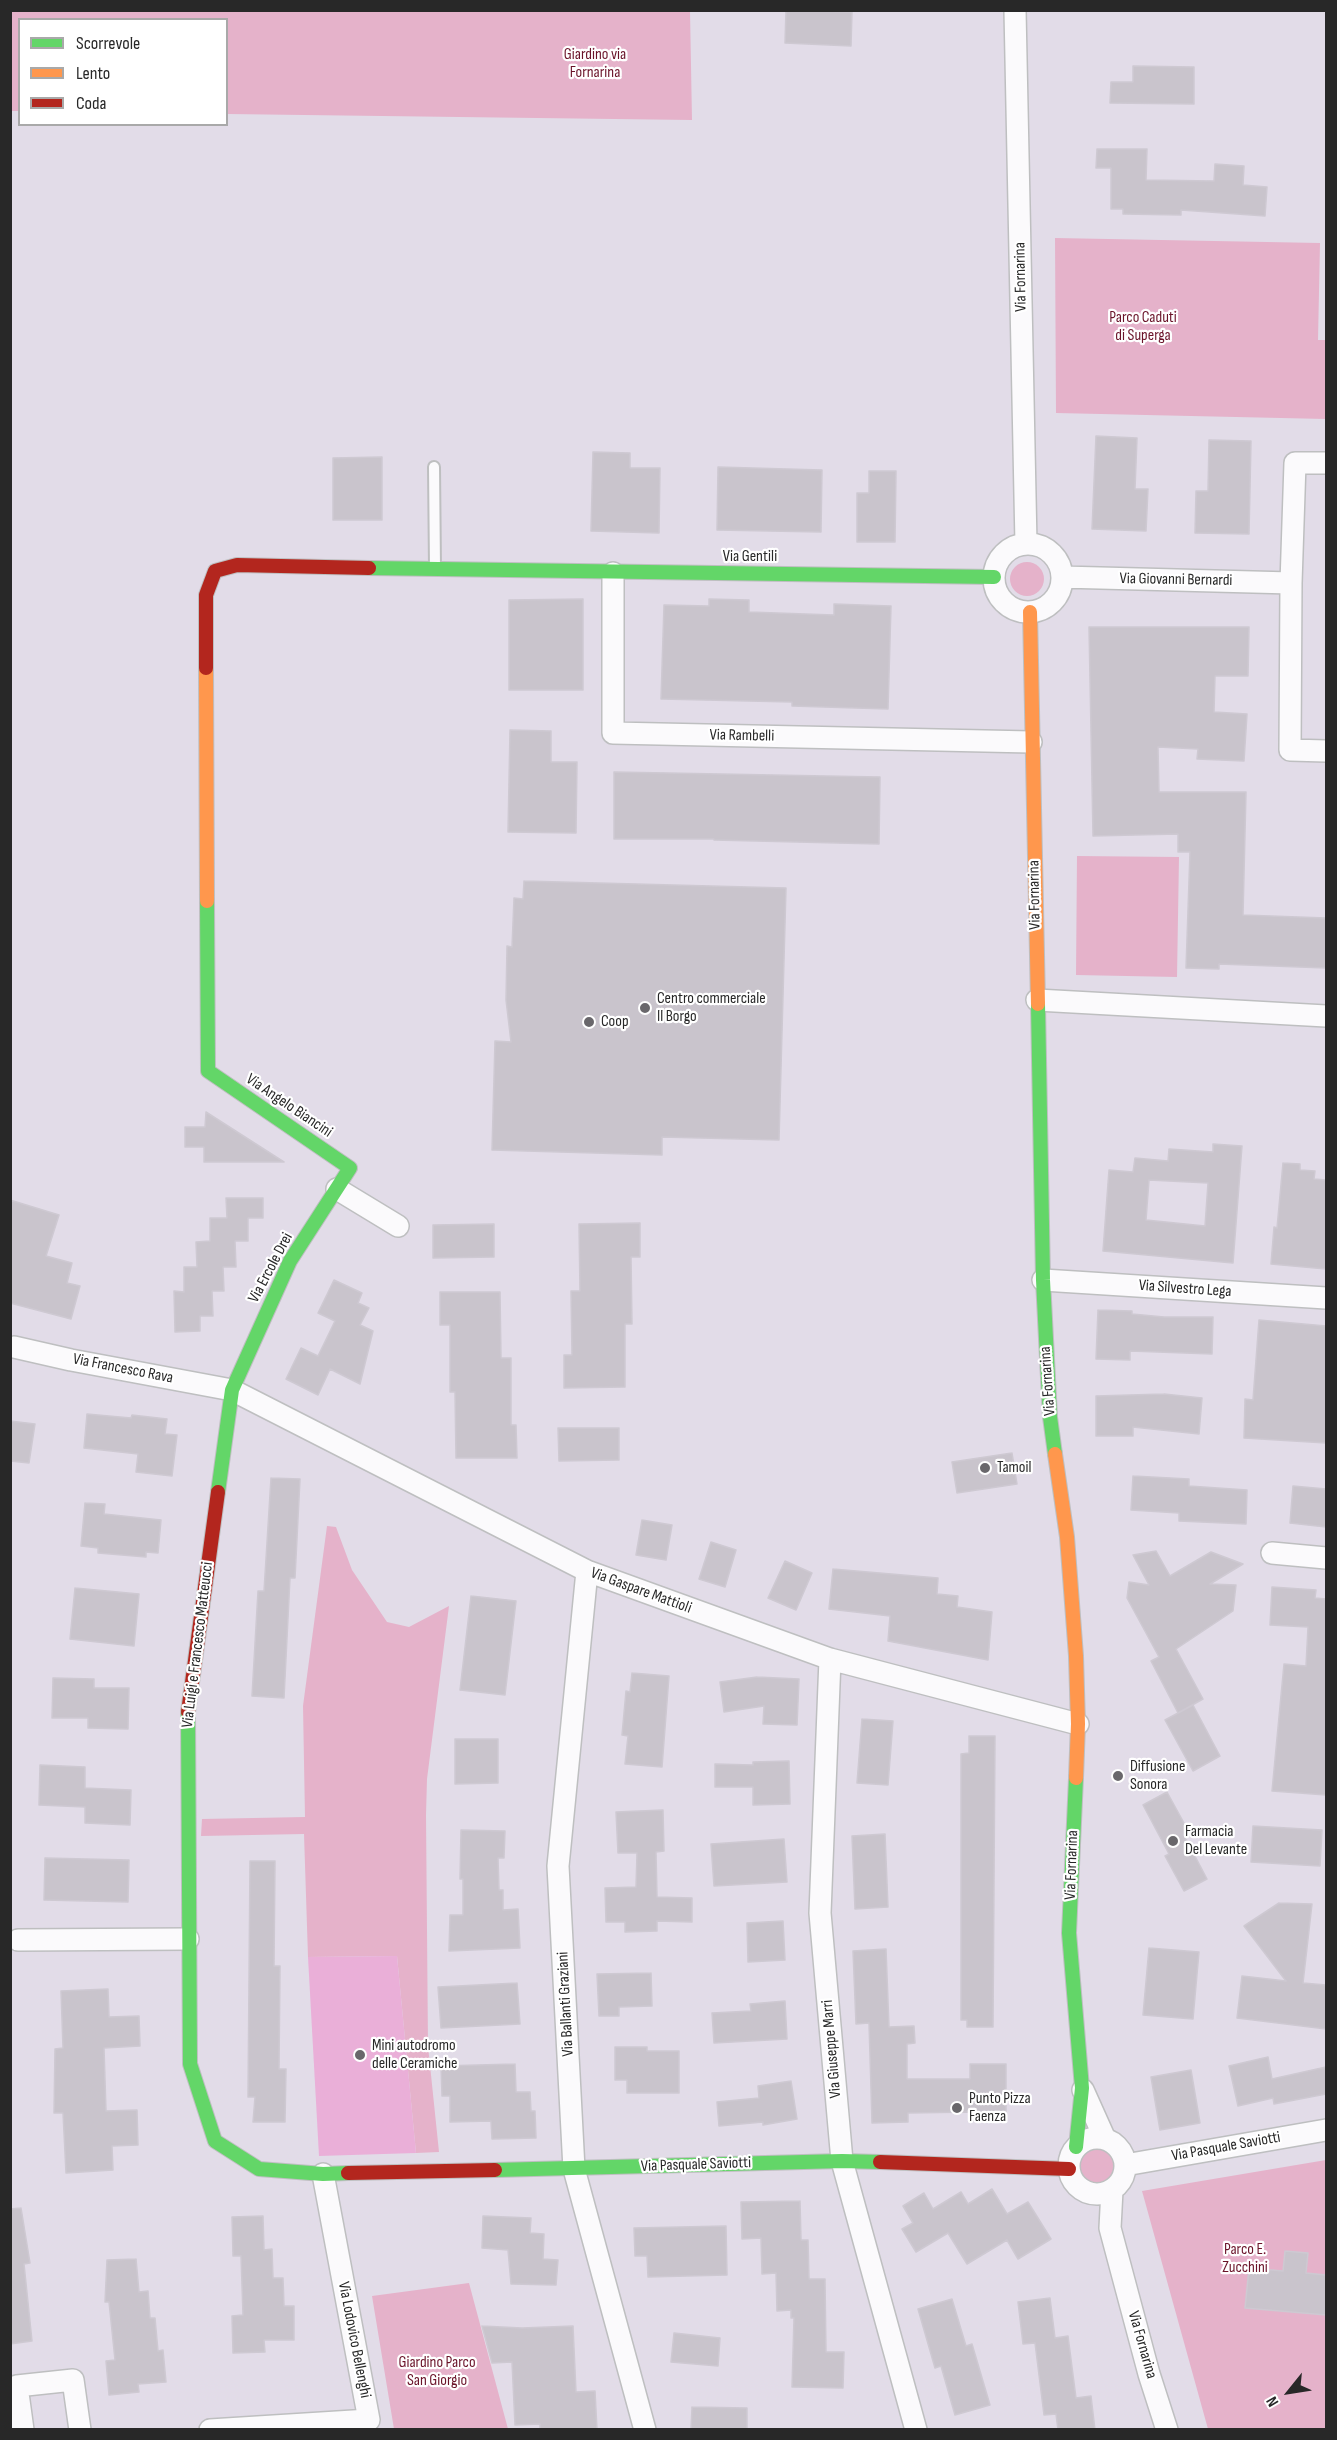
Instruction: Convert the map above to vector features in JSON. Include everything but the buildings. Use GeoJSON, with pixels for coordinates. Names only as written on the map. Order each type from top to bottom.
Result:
{"type":"FeatureCollection","features":[{"type":"Feature","properties":{"kind":"street","name":"Via Fornarina"},"geometry":{"type":"LineString","coordinates":[[1015,10],[1026,544]]}},
{"type":"Feature","properties":{"kind":"street"},"geometry":{"type":"LineString","coordinates":[[1326,464],[1295,463],[1291,583],[1290,750],[1326,751]]}},
{"type":"Feature","properties":{"kind":"street"},"geometry":{"type":"LineString","coordinates":[[1026,544],[1037,545],[1055,557],[1062,577],[1061,588],[1049,605],[1030,612],[1009,606],[1001,598],[994,577],[996,567],[1008,551],[1026,544]]}},
{"type":"Feature","properties":{"kind":"street","name":"Via Gentili"},"geometry":{"type":"LineString","coordinates":[[208,1071],[206,595],[215,571],[237,565],[613,573],[994,577]]}},
{"type":"Feature","properties":{"kind":"street","name":"Via Rambelli"},"geometry":{"type":"LineString","coordinates":[[613,573],[613,733],[1032,742]]}},
{"type":"Feature","properties":{"kind":"street","name":"Via Giovanni Bernardi"},"geometry":{"type":"LineString","coordinates":[[1062,577],[1291,583]]}},
{"type":"Feature","properties":{"kind":"street","name":"Via Fornarina"},"geometry":{"type":"LineString","coordinates":[[1030,612],[1043,1280],[1050,1417],[1067,1537],[1076,1656],[1078,1724],[1069,1933],[1082,2088],[1076,2147],[1071,2154],[1069,2169]]}},
{"type":"Feature","properties":{"kind":"street"},"geometry":{"type":"LineString","coordinates":[[1037,1000],[1326,1016]]}},
{"type":"Feature","properties":{"kind":"street","name":"Via Angelo Biancini"},"geometry":{"type":"LineString","coordinates":[[208,1071],[350,1168]]}},
{"type":"Feature","properties":{"kind":"street","name":"Via Ercole Drei"},"geometry":{"type":"LineString","coordinates":[[232,1390],[290,1261],[350,1168]]}},
{"type":"Feature","properties":{"kind":"street"},"geometry":{"type":"LineString","coordinates":[[337,1189],[398,1226]]}},
{"type":"Feature","properties":{"kind":"street","name":"Via Silvestro Lega"},"geometry":{"type":"LineString","coordinates":[[1043,1280],[1326,1298]]}},
{"type":"Feature","properties":{"kind":"street","name":"Via Francesco Rava"},"geometry":{"type":"LineString","coordinates":[[14,1347],[232,1390]]}},
{"type":"Feature","properties":{"kind":"street","name":"Via Gaspare Mattioli"},"geometry":{"type":"LineString","coordinates":[[232,1390],[587,1571],[830,1659],[1078,1724]]}},
{"type":"Feature","properties":{"kind":"street","name":"Via Luigi e Francesco Matteucci"},"geometry":{"type":"LineString","coordinates":[[232,1390],[187,1721],[190,2064],[214,2141],[259,2169],[323,2174]]}},
{"type":"Feature","properties":{"kind":"street"},"geometry":{"type":"LineString","coordinates":[[1272,1553],[1326,1558]]}},
{"type":"Feature","properties":{"kind":"street","name":"Via Ballanti Graziani"},"geometry":{"type":"LineString","coordinates":[[587,1571],[558,1866],[574,2169],[645,2430]]}},
{"type":"Feature","properties":{"kind":"street","name":"Via Giuseppe Marri"},"geometry":{"type":"LineString","coordinates":[[830,1659],[820,1913],[842,2161],[916,2430]]}},
{"type":"Feature","properties":{"kind":"street"},"geometry":{"type":"LineString","coordinates":[[18,1940],[188,1938]]}},
{"type":"Feature","properties":{"kind":"street"},"geometry":{"type":"LineString","coordinates":[[1082,2088],[1105,2139]]}},
{"type":"Feature","properties":{"kind":"street","name":"Via Pasquale Saviotti"},"geometry":{"type":"LineString","coordinates":[[1125,2165],[1326,2130]]}},
{"type":"Feature","properties":{"kind":"street"},"geometry":{"type":"LineString","coordinates":[[1076,2147],[1089,2138],[1105,2139],[1120,2148],[1125,2165]]}},
{"type":"Feature","properties":{"kind":"street","name":"Via Pasquale Saviotti"},"geometry":{"type":"LineString","coordinates":[[323,2174],[842,2161],[1069,2169]]}},
{"type":"Feature","properties":{"kind":"street","name":"Via Fornarina"},"geometry":{"type":"LineString","coordinates":[[1125,2165],[1122,2179],[1113,2190],[1110,2228],[1149,2374],[1167,2430]]}},
{"type":"Feature","properties":{"kind":"street"},"geometry":{"type":"LineString","coordinates":[[1069,2169],[1076,2185],[1091,2194],[1110,2228]]}},
{"type":"Feature","properties":{"kind":"street","name":"Via Lodovico Bellenghi"},"geometry":{"type":"LineString","coordinates":[[210,2430],[369,2420],[323,2174]]}},
{"type":"Feature","properties":{"kind":"street"},"geometry":{"type":"LineString","coordinates":[[1091,2194],[1113,2190]]}},
{"type":"Feature","properties":{"kind":"street"},"geometry":{"type":"LineString","coordinates":[[23,2430],[17,2386],[73,2380],[80,2430]]}},
{"type":"Feature","properties":{"kind":"lane"},"geometry":{"type":"LineString","coordinates":[[434,467],[435,569]]}},
{"type":"Feature","properties":{"kind":"green space","name":"Giardino via Fornarina"},"geometry":{"type":"Polygon","coordinates":[[[11,10],[690,11],[692,120],[228,114],[228,18],[18,18],[18,111],[11,111],[11,10]]]}},
{"type":"Feature","properties":{"kind":"green space","name":"Parco Caduti di Superga"},"geometry":{"type":"Polygon","coordinates":[[[1055,238],[1320,243],[1318,340],[1326,340],[1326,419],[1056,413],[1055,238]]]}},
{"type":"Feature","properties":{"kind":"green space"},"geometry":{"type":"Polygon","coordinates":[[[1027,562],[1039,567],[1044,579],[1039,591],[1027,596],[1015,591],[1010,579],[1015,567],[1027,562]]]}},
{"type":"Feature","properties":{"kind":"green space"},"geometry":{"type":"Polygon","coordinates":[[[1077,856],[1179,857],[1177,977],[1076,975],[1077,856]]]}},
{"type":"Feature","properties":{"kind":"green space"},"geometry":{"type":"Polygon","coordinates":[[[327,1526],[336,1527],[352,1570],[387,1622],[409,1627],[449,1606],[427,1779],[426,1815],[428,2046],[439,2152],[416,2153],[397,1956],[308,1957],[304,1834],[201,1836],[202,1819],[305,1817],[303,1706],[327,1526]]]}},
{"type":"Feature","properties":{"kind":"green space"},"geometry":{"type":"Polygon","coordinates":[[[1096,2148],[1109,2153],[1114,2166],[1109,2179],[1096,2184],[1083,2179],[1078,2166],[1083,2153],[1096,2148]]]}},
{"type":"Feature","properties":{"kind":"green space","name":"Parco E. Zucchini"},"geometry":{"type":"Polygon","coordinates":[[[1326,2160],[1326,2429],[1208,2429],[1142,2191],[1326,2160]]]}},
{"type":"Feature","properties":{"kind":"green space","name":"Giardino Parco San Giorgio"},"geometry":{"type":"Polygon","coordinates":[[[469,2283],[508,2429],[394,2429],[372,2296],[469,2283]]]}},
{"type":"Feature","properties":{"kind":"shaded area","name":"Mini autodromo delle Ceramiche"},"geometry":{"type":"Polygon","coordinates":[[[397,1956],[416,2153],[319,2156],[308,1957],[397,1956]]]}},
{"type":"Feature","properties":{"kind":"traffic: fast"},"geometry":{"type":"LineString","coordinates":[[369,568],[994,577]]}},
{"type":"Feature","properties":{"kind":"traffic: fast"},"geometry":{"type":"LineString","coordinates":[[207,901],[208,1071],[350,1168],[290,1261],[232,1390],[218,1492]]}},
{"type":"Feature","properties":{"kind":"traffic: fast"},"geometry":{"type":"LineString","coordinates":[[1038,1004],[1043,1280],[1050,1417],[1055,1454]]}},
{"type":"Feature","properties":{"kind":"traffic: fast"},"geometry":{"type":"LineString","coordinates":[[188,1712],[190,2064],[215,2141],[259,2169],[323,2174],[348,2173]]}},
{"type":"Feature","properties":{"kind":"traffic: fast"},"geometry":{"type":"LineString","coordinates":[[1076,1778],[1069,1933],[1082,2088],[1076,2147]]}},
{"type":"Feature","properties":{"kind":"traffic: fast"},"geometry":{"type":"LineString","coordinates":[[495,2170],[880,2162]]}},
{"type":"Feature","properties":{"kind":"traffic: slow"},"geometry":{"type":"LineString","coordinates":[[1030,612],[1038,1004]]}},
{"type":"Feature","properties":{"kind":"traffic: slow"},"geometry":{"type":"LineString","coordinates":[[206,668],[207,901]]}},
{"type":"Feature","properties":{"kind":"traffic: slow"},"geometry":{"type":"LineString","coordinates":[[1055,1454],[1067,1537],[1076,1656],[1078,1724],[1076,1778]]}},
{"type":"Feature","properties":{"kind":"traffic: jam"},"geometry":{"type":"LineString","coordinates":[[206,668],[206,595],[215,571],[237,565],[369,568]]}},
{"type":"Feature","properties":{"kind":"traffic: jam"},"geometry":{"type":"LineString","coordinates":[[188,1712],[218,1492]]}},
{"type":"Feature","properties":{"kind":"traffic: jam"},"geometry":{"type":"LineString","coordinates":[[880,2162],[1069,2169]]}},
{"type":"Feature","properties":{"kind":"traffic: jam"},"geometry":{"type":"LineString","coordinates":[[348,2173],[495,2170]]}},
{"type":"Feature","properties":{"kind":"place","name":"Centro commerciale Il Borgo"},"geometry":{"type":"Point","coordinates":[645,1008]}},
{"type":"Feature","properties":{"kind":"place","name":"Coop"},"geometry":{"type":"Point","coordinates":[589,1022]}},
{"type":"Feature","properties":{"kind":"place","name":"Tamoil"},"geometry":{"type":"Point","coordinates":[985,1468]}},
{"type":"Feature","properties":{"kind":"place","name":"Diffusione Sonora"},"geometry":{"type":"Point","coordinates":[1118,1776]}},
{"type":"Feature","properties":{"kind":"place","name":"Farmacia Del Levante"},"geometry":{"type":"Point","coordinates":[1173,1841]}},
{"type":"Feature","properties":{"kind":"place","name":"Mini autodromo delle Ceramiche"},"geometry":{"type":"Point","coordinates":[360,2055]}},
{"type":"Feature","properties":{"kind":"place","name":"Punto Pizza Faenza"},"geometry":{"type":"Point","coordinates":[957,2108]}}]}
